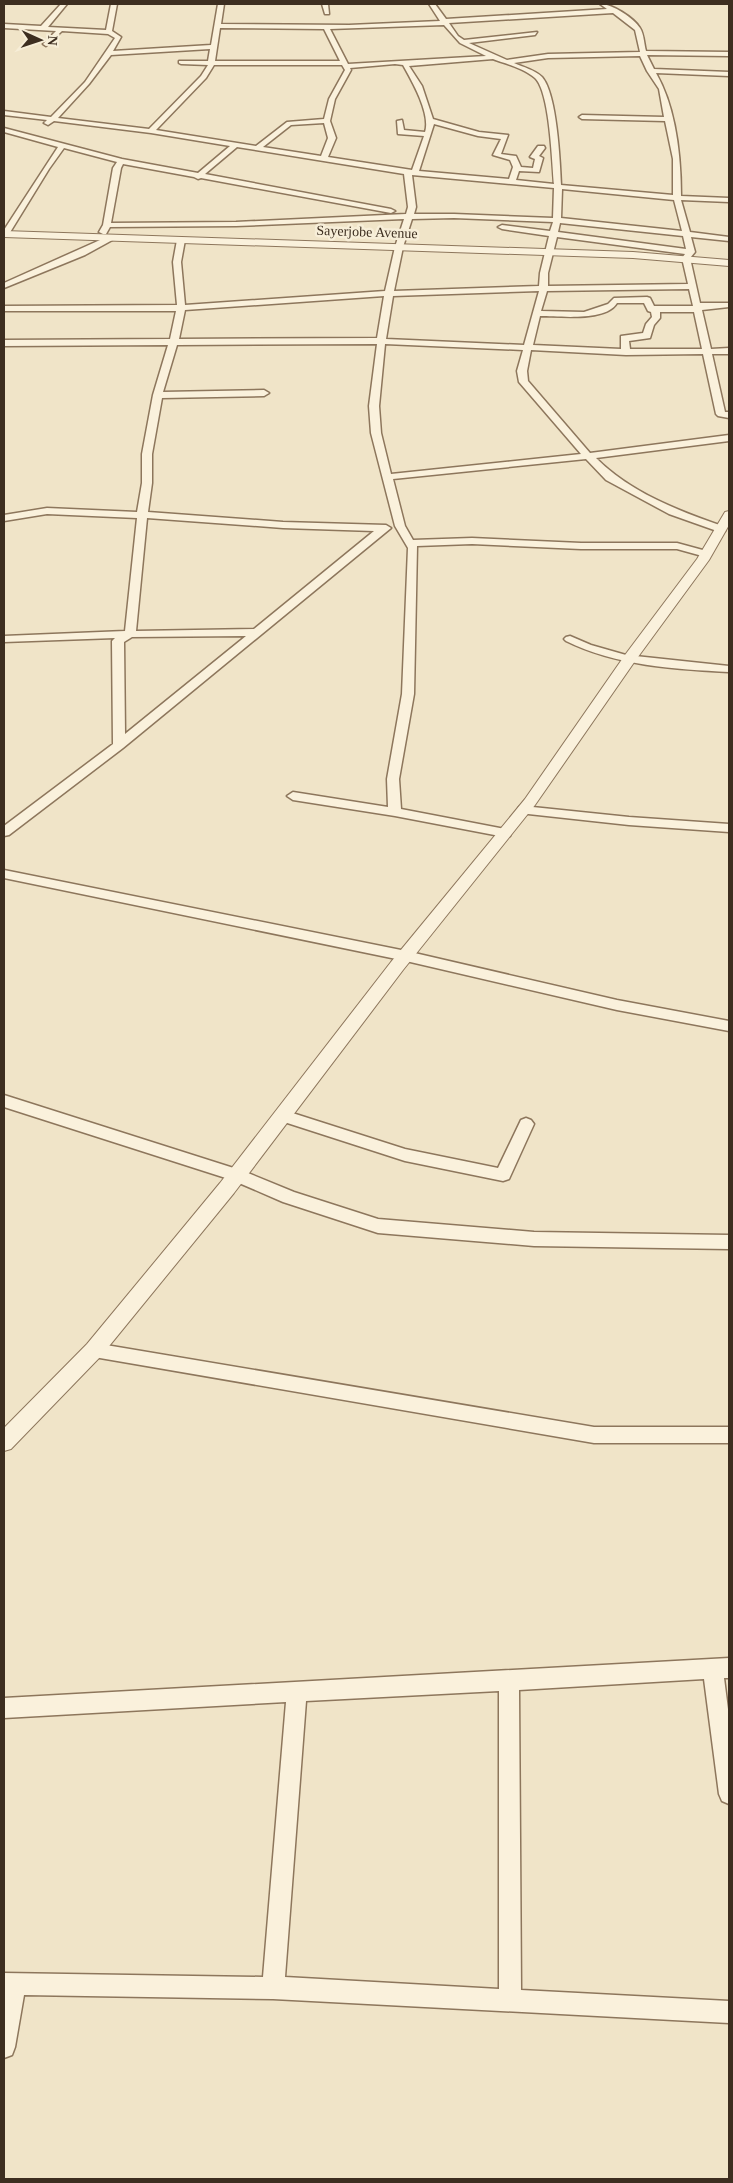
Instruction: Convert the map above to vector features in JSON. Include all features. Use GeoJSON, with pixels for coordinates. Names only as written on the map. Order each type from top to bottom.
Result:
{"type":"FeatureCollection","features":[{"type":"Feature","properties":{"kind":"street"},"geometry":{"type":"LineString","coordinates":[[42,29],[52,20],[64,4]]}},
{"type":"Feature","properties":{"kind":"street"},"geometry":{"type":"LineString","coordinates":[[109,32],[114,4]]}},
{"type":"Feature","properties":{"kind":"street"},"geometry":{"type":"LineString","coordinates":[[151,130],[204,77],[211,62],[221,4]]}},
{"type":"Feature","properties":{"kind":"street"},"geometry":{"type":"LineString","coordinates":[[325,4],[327,14]]}},
{"type":"Feature","properties":{"kind":"street"},"geometry":{"type":"LineString","coordinates":[[4,1442],[94,1350],[237,1176],[406,956],[523,810],[706,554],[725,522],[673,512],[610,478],[587,456],[524,382],[522,371],[536,313],[543,295],[549,252],[557,220],[558,188],[553,125],[543,84],[531,72],[473,49],[462,42],[444,22],[435,4]]}},
{"type":"Feature","properties":{"kind":"street"},"geometry":{"type":"LineString","coordinates":[[603,4],[630,21],[638,29],[643,53],[650,71],[662,89],[677,159],[677,198],[687,233],[692,286],[721,414],[729,417]]}},
{"type":"Feature","properties":{"kind":"street"},"geometry":{"type":"LineString","coordinates":[[218,26],[326,26],[444,22],[612,11]]}},
{"type":"Feature","properties":{"kind":"street"},"geometry":{"type":"LineString","coordinates":[[4,26],[109,32],[118,37],[110,53],[95,73],[54,118],[31,137]]}},
{"type":"Feature","properties":{"kind":"street"},"geometry":{"type":"LineString","coordinates":[[323,159],[332,138],[327,121],[332,99],[348,70],[326,26]]}},
{"type":"Feature","properties":{"kind":"street"},"geometry":{"type":"LineString","coordinates":[[46,44],[60,30]]}},
{"type":"Feature","properties":{"kind":"street"},"geometry":{"type":"LineString","coordinates":[[462,42],[517,38],[536,33]]}},
{"type":"Feature","properties":{"kind":"street"},"geometry":{"type":"LineString","coordinates":[[110,53],[213,48]]}},
{"type":"Feature","properties":{"kind":"street"},"geometry":{"type":"LineString","coordinates":[[533,52],[539,57]]}},
{"type":"Feature","properties":{"kind":"street"},"geometry":{"type":"LineString","coordinates":[[506,62],[539,57],[643,53],[729,54]]}},
{"type":"Feature","properties":{"kind":"street"},"geometry":{"type":"LineString","coordinates":[[181,62],[345,64],[396,62],[405,64],[494,57]]}},
{"type":"Feature","properties":{"kind":"street"},"geometry":{"type":"LineString","coordinates":[[395,812],[394,779],[408,694],[414,548],[400,526],[376,433],[374,406],[381,341],[399,247],[412,207],[412,172],[431,125],[419,86],[405,64]]}},
{"type":"Feature","properties":{"kind":"street"},"geometry":{"type":"LineString","coordinates":[[650,71],[729,74]]}},
{"type":"Feature","properties":{"kind":"street"},"geometry":{"type":"LineString","coordinates":[[4,113],[151,130],[234,145],[412,172],[558,188],[677,198],[729,200]]}},
{"type":"Feature","properties":{"kind":"street"},"geometry":{"type":"LineString","coordinates":[[582,117],[669,119]]}},
{"type":"Feature","properties":{"kind":"street"},"geometry":{"type":"LineString","coordinates":[[429,120],[478,134],[505,137],[497,155],[512,158],[517,167],[510,183]]}},
{"type":"Feature","properties":{"kind":"street"},"geometry":{"type":"LineString","coordinates":[[257,148],[285,123],[327,121]]}},
{"type":"Feature","properties":{"kind":"street"},"geometry":{"type":"LineString","coordinates":[[400,121],[402,132],[427,134]]}},
{"type":"Feature","properties":{"kind":"street"},"geometry":{"type":"LineString","coordinates":[[4,130],[120,161],[198,177],[366,206],[410,216]]}},
{"type":"Feature","properties":{"kind":"street"},"geometry":{"type":"LineString","coordinates":[[4,234],[46,168],[64,145]]}},
{"type":"Feature","properties":{"kind":"street"},"geometry":{"type":"LineString","coordinates":[[198,177],[234,145]]}},
{"type":"Feature","properties":{"kind":"street"},"geometry":{"type":"LineString","coordinates":[[515,169],[536,170],[539,158],[534,157],[541,148]]}},
{"type":"Feature","properties":{"kind":"street"},"geometry":{"type":"LineString","coordinates":[[101,238],[107,225],[117,168],[120,161]]}},
{"type":"Feature","properties":{"kind":"street"},"geometry":{"type":"LineString","coordinates":[[107,225],[236,224],[410,216],[557,220],[729,239]]}},
{"type":"Feature","properties":{"kind":"street"},"geometry":{"type":"LineString","coordinates":[[445,217],[448,221],[555,234],[688,255]]}},
{"type":"Feature","properties":{"kind":"street","name":"Sayerjobe Avenue"},"geometry":{"type":"LineString","coordinates":[[4,234],[688,255],[729,262]]}},
{"type":"Feature","properties":{"kind":"street"},"geometry":{"type":"LineString","coordinates":[[4,286],[74,257],[112,238]]}},
{"type":"Feature","properties":{"kind":"street"},"geometry":{"type":"LineString","coordinates":[[130,634],[147,483],[147,454],[158,394],[174,341],[181,308],[177,262],[181,240]]}},
{"type":"Feature","properties":{"kind":"street"},"geometry":{"type":"LineString","coordinates":[[633,286],[638,300]]}},
{"type":"Feature","properties":{"kind":"street"},"geometry":{"type":"LineString","coordinates":[[4,308],[181,308],[245,305],[310,298],[544,287],[692,286]]}},
{"type":"Feature","properties":{"kind":"street"},"geometry":{"type":"LineString","coordinates":[[536,313],[585,315],[611,306],[614,301],[638,300],[647,300],[651,309],[656,310],[729,305]]}},
{"type":"Feature","properties":{"kind":"street"},"geometry":{"type":"LineString","coordinates":[[626,352],[624,338],[647,336],[650,324],[656,318],[656,310]]}},
{"type":"Feature","properties":{"kind":"street"},"geometry":{"type":"LineString","coordinates":[[4,343],[381,341],[528,346],[626,352],[729,351]]}},
{"type":"Feature","properties":{"kind":"street"},"geometry":{"type":"LineString","coordinates":[[158,394],[264,393]]}},
{"type":"Feature","properties":{"kind":"street"},"geometry":{"type":"LineString","coordinates":[[388,478],[729,438]]}},
{"type":"Feature","properties":{"kind":"street"},"geometry":{"type":"LineString","coordinates":[[4,518],[47,511],[142,515],[283,525],[383,529],[400,526]]}},
{"type":"Feature","properties":{"kind":"street"},"geometry":{"type":"LineString","coordinates":[[4,832],[119,745],[383,529]]}},
{"type":"Feature","properties":{"kind":"street"},"geometry":{"type":"LineString","coordinates":[[410,543],[472,541],[581,546],[677,546],[706,554]]}},
{"type":"Feature","properties":{"kind":"street"},"geometry":{"type":"LineString","coordinates":[[4,639],[130,634],[258,632]]}},
{"type":"Feature","properties":{"kind":"street"},"geometry":{"type":"LineString","coordinates":[[119,745],[118,641],[130,634]]}},
{"type":"Feature","properties":{"kind":"street"},"geometry":{"type":"LineString","coordinates":[[570,639],[587,649],[630,658],[729,669]]}},
{"type":"Feature","properties":{"kind":"street"},"geometry":{"type":"LineString","coordinates":[[293,796],[395,812],[505,833]]}},
{"type":"Feature","properties":{"kind":"street"},"geometry":{"type":"LineString","coordinates":[[523,810],[629,821],[729,828]]}},
{"type":"Feature","properties":{"kind":"street"},"geometry":{"type":"LineString","coordinates":[[4,874],[406,956],[617,1005],[729,1026]]}},
{"type":"Feature","properties":{"kind":"street"},"geometry":{"type":"LineString","coordinates":[[4,1101],[237,1176],[378,1226],[534,1239],[729,1242]]}},
{"type":"Feature","properties":{"kind":"street"},"geometry":{"type":"LineString","coordinates":[[283,1116],[405,1156],[503,1175],[526,1124]]}},
{"type":"Feature","properties":{"kind":"street"},"geometry":{"type":"LineString","coordinates":[[94,1350],[594,1435],[729,1435]]}},
{"type":"Feature","properties":{"kind":"street"},"geometry":{"type":"LineString","coordinates":[[4,1708],[721,1669],[729,1794]]}},
{"type":"Feature","properties":{"kind":"street"},"geometry":{"type":"LineString","coordinates":[[509,1680],[510,2001]]}},
{"type":"Feature","properties":{"kind":"street"},"geometry":{"type":"LineString","coordinates":[[273,1988],[297,1692]]}},
{"type":"Feature","properties":{"kind":"street"},"geometry":{"type":"LineString","coordinates":[[4,2048],[10,1984],[273,1988],[729,2012]]}}]}
